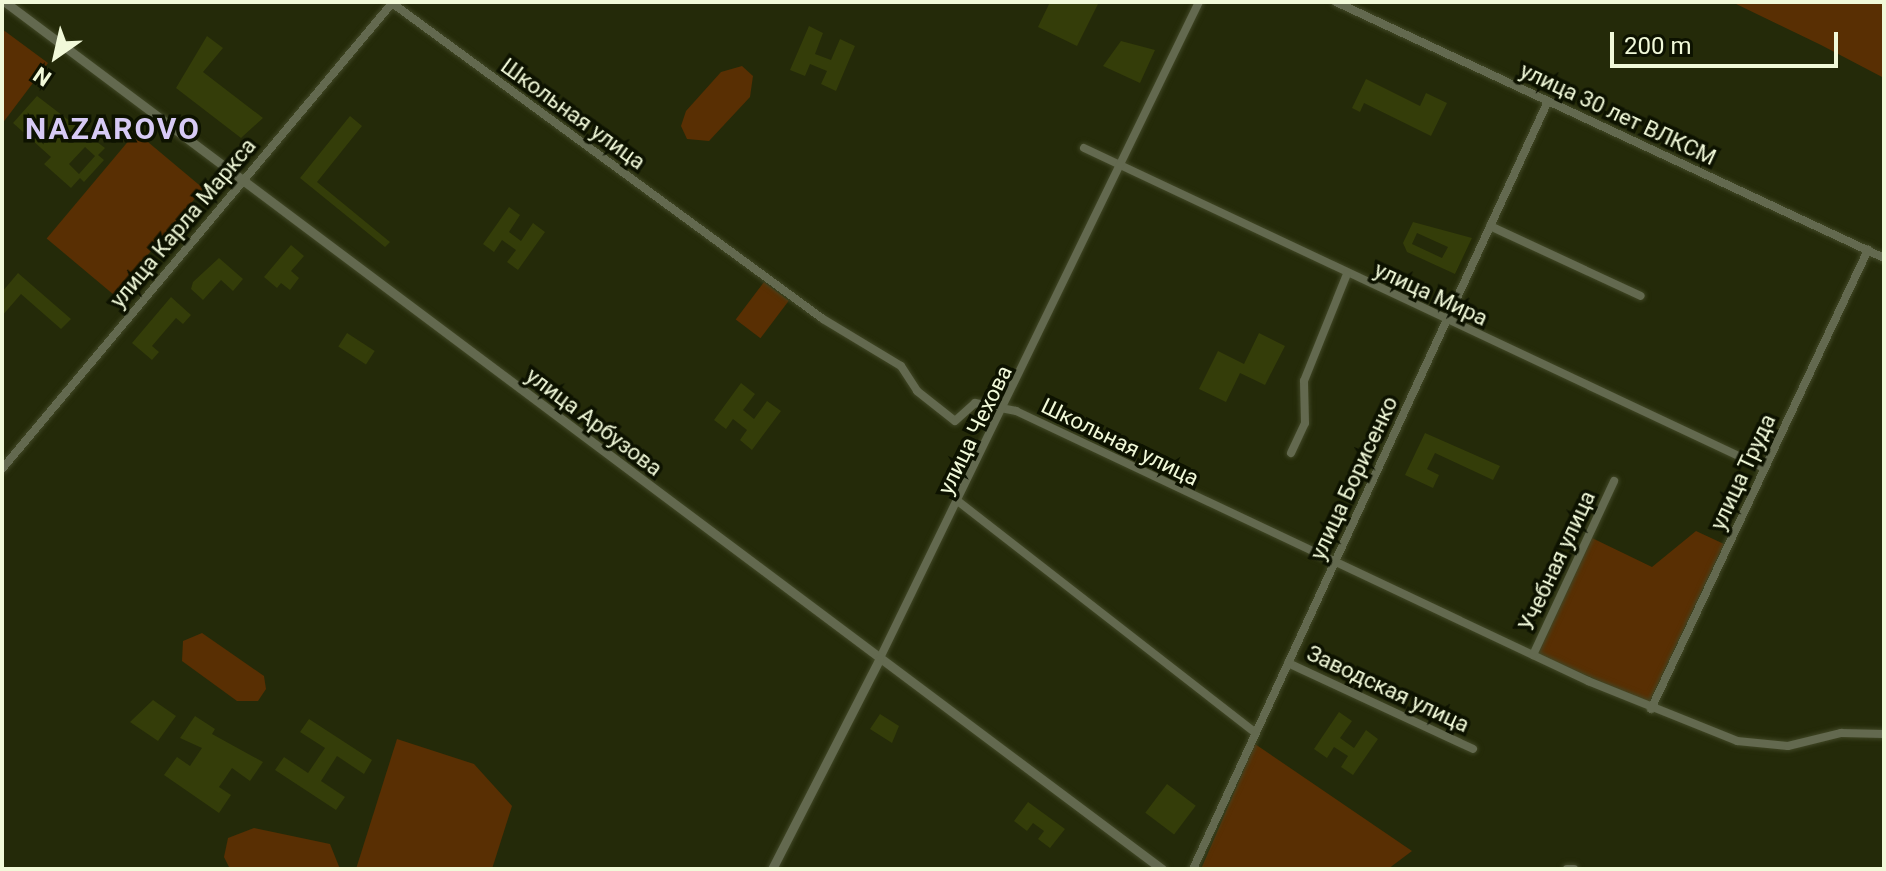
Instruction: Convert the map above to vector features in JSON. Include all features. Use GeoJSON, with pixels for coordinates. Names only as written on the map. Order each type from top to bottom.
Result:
{"type":"FeatureCollection","features":[{"type":"Feature","properties":{"kind":"street","name":"улица Арбузова"},"geometry":{"type":"LineString","coordinates":[[5,2],[879,660],[1162,869]]}},
{"type":"Feature","properties":{"kind":"street","name":"улица Чехова"},"geometry":{"type":"LineString","coordinates":[[772,869],[1004,413],[1123,168],[1199,2]]}},
{"type":"Feature","properties":{"kind":"street","name":"улица 30 лет ВЛКСМ"},"geometry":{"type":"LineString","coordinates":[[1336,2],[1884,258]]}},
{"type":"Feature","properties":{"kind":"street","name":"улица Карла Маркса"},"geometry":{"type":"LineString","coordinates":[[2,469],[392,3]]}},
{"type":"Feature","properties":{"kind":"street","name":"Школьная улица"},"geometry":{"type":"LineString","coordinates":[[392,3],[868,352],[901,366],[917,391],[955,421],[975,403],[1004,413],[1016,411],[1651,709],[1763,747],[1815,743],[1841,733],[1884,734]]}},
{"type":"Feature","properties":{"kind":"street","name":"улица Борисенко"},"geometry":{"type":"LineString","coordinates":[[1193,869],[1548,101]]}},
{"type":"Feature","properties":{"kind":"street","name":"улица Мира"},"geometry":{"type":"LineString","coordinates":[[1084,148],[1764,468]]}},
{"type":"Feature","properties":{"kind":"street"},"geometry":{"type":"LineString","coordinates":[[1490,226],[1641,296]]}},
{"type":"Feature","properties":{"kind":"street","name":"улица Труда"},"geometry":{"type":"LineString","coordinates":[[1651,709],[1868,250]]}},
{"type":"Feature","properties":{"kind":"street"},"geometry":{"type":"LineString","coordinates":[[1291,453],[1305,423],[1304,381],[1347,274]]}},
{"type":"Feature","properties":{"kind":"street","name":"Учебная улица"},"geometry":{"type":"LineString","coordinates":[[1533,655],[1614,481]]}},
{"type":"Feature","properties":{"kind":"street"},"geometry":{"type":"LineString","coordinates":[[959,502],[1256,733]]}},
{"type":"Feature","properties":{"kind":"street","name":"Заводская улица"},"geometry":{"type":"LineString","coordinates":[[1288,663],[1473,749]]}},
{"type":"Feature","properties":{"kind":"street"},"geometry":{"type":"LineString","coordinates":[[1567,869],[1574,869]]}},
{"type":"Feature","properties":{"kind":"shaded area"},"geometry":{"type":"Polygon","coordinates":[[[1732,2],[1884,2],[1884,78],[1821,45],[1732,2]]]}},
{"type":"Feature","properties":{"kind":"shaded area"},"geometry":{"type":"Polygon","coordinates":[[[2,29],[48,63],[2,124],[2,29]]]}},
{"type":"Feature","properties":{"kind":"shaded area"},"geometry":{"type":"Polygon","coordinates":[[[742,66],[753,76],[750,97],[709,141],[687,139],[681,126],[686,111],[721,72],[742,66]]]}},
{"type":"Feature","properties":{"kind":"shaded area"},"geometry":{"type":"Polygon","coordinates":[[[136,132],[203,189],[114,295],[47,238],[136,132]]]}},
{"type":"Feature","properties":{"kind":"shaded area"},"geometry":{"type":"Polygon","coordinates":[[[764,282],[789,301],[760,338],[736,320],[764,282]]]}},
{"type":"Feature","properties":{"kind":"shaded area"},"geometry":{"type":"Polygon","coordinates":[[[1696,531],[1724,544],[1649,703],[1538,654],[1592,538],[1652,567],[1696,531]]]}},
{"type":"Feature","properties":{"kind":"shaded area"},"geometry":{"type":"Polygon","coordinates":[[[202,633],[264,676],[266,689],[258,701],[237,701],[182,661],[183,641],[202,633]]]}},
{"type":"Feature","properties":{"kind":"shaded area"},"geometry":{"type":"Polygon","coordinates":[[[397,739],[474,764],[512,806],[492,869],[356,869],[397,739]]]}},
{"type":"Feature","properties":{"kind":"shaded area"},"geometry":{"type":"Polygon","coordinates":[[[1255,744],[1412,851],[1388,869],[1201,869],[1255,744]]]}},
{"type":"Feature","properties":{"kind":"shaded area"},"geometry":{"type":"Polygon","coordinates":[[[254,828],[330,844],[340,869],[230,869],[224,857],[228,838],[254,828]]]}},
{"type":"Feature","properties":{"kind":"building"},"geometry":{"type":"Polygon","coordinates":[[[1050,2],[1099,2],[1077,46],[1038,27],[1050,2]]]}},
{"type":"Feature","properties":{"kind":"building"},"geometry":{"type":"Polygon","coordinates":[[[809,26],[823,33],[815,54],[831,60],[840,39],[855,46],[836,91],[821,84],[827,71],[810,64],[805,76],[790,70],[809,26]]]}},
{"type":"Feature","properties":{"kind":"building"},"geometry":{"type":"Polygon","coordinates":[[[207,36],[223,48],[203,72],[263,118],[241,138],[176,88],[207,36]]]}},
{"type":"Feature","properties":{"kind":"building"},"geometry":{"type":"Polygon","coordinates":[[[1121,41],[1155,50],[1140,83],[1103,66],[1121,41]]]}},
{"type":"Feature","properties":{"kind":"building"},"geometry":{"type":"Polygon","coordinates":[[[1366,79],[1420,106],[1426,93],[1447,103],[1431,136],[1364,103],[1360,112],[1352,108],[1366,79]]]}},
{"type":"Feature","properties":{"kind":"building"},"geometry":{"type":"Polygon","coordinates":[[[37,96],[105,148],[98,155],[104,160],[84,182],[80,178],[71,188],[44,164],[51,157],[13,123],[37,96]],[[85,147],[69,164],[79,174],[95,156],[85,147]]]}},
{"type":"Feature","properties":{"kind":"building"},"geometry":{"type":"Polygon","coordinates":[[[350,116],[362,126],[317,182],[390,242],[385,247],[300,178],[350,116]]]}},
{"type":"Feature","properties":{"kind":"building"},"geometry":{"type":"Polygon","coordinates":[[[509,207],[520,215],[509,232],[521,241],[533,223],[545,232],[518,270],[507,262],[516,250],[502,240],[494,252],[483,244],[509,207]]]}},
{"type":"Feature","properties":{"kind":"building"},"geometry":{"type":"Polygon","coordinates":[[[1413,222],[1472,238],[1455,274],[1407,252],[1403,243],[1413,222]],[[1417,233],[1412,244],[1442,258],[1448,247],[1417,233]]]}},
{"type":"Feature","properties":{"kind":"building"},"geometry":{"type":"Polygon","coordinates":[[[291,245],[304,256],[291,271],[299,278],[290,290],[281,283],[277,288],[264,277],[291,245]]]}},
{"type":"Feature","properties":{"kind":"building"},"geometry":{"type":"Polygon","coordinates":[[[219,258],[243,279],[233,291],[221,280],[203,300],[191,289],[193,282],[219,258]]]}},
{"type":"Feature","properties":{"kind":"building"},"geometry":{"type":"Polygon","coordinates":[[[18,273],[71,319],[61,329],[21,294],[2,316],[2,292],[18,273]]]}},
{"type":"Feature","properties":{"kind":"building"},"geometry":{"type":"Polygon","coordinates":[[[171,297],[191,315],[183,324],[176,318],[152,346],[159,352],[152,360],[132,343],[171,297]]]}},
{"type":"Feature","properties":{"kind":"building"},"geometry":{"type":"Polygon","coordinates":[[[347,333],[375,351],[366,364],[338,346],[347,333]]]}},
{"type":"Feature","properties":{"kind":"building"},"geometry":{"type":"Polygon","coordinates":[[[1259,333],[1285,346],[1265,385],[1240,373],[1226,402],[1199,389],[1218,351],[1244,364],[1259,333]]]}},
{"type":"Feature","properties":{"kind":"building"},"geometry":{"type":"Polygon","coordinates":[[[741,383],[755,394],[743,410],[754,419],[767,401],[781,411],[752,450],[740,440],[747,430],[733,419],[726,429],[714,420],[741,383]]]}},
{"type":"Feature","properties":{"kind":"building"},"geometry":{"type":"Polygon","coordinates":[[[1425,433],[1500,466],[1493,480],[1435,453],[1427,469],[1439,475],[1433,488],[1405,475],[1425,433]]]}},
{"type":"Feature","properties":{"kind":"building"},"geometry":{"type":"Polygon","coordinates":[[[153,700],[176,716],[158,741],[130,722],[153,700]]]}},
{"type":"Feature","properties":{"kind":"building"},"geometry":{"type":"Polygon","coordinates":[[[1339,712],[1352,721],[1340,738],[1354,748],[1366,730],[1378,739],[1353,775],[1341,767],[1348,756],[1334,747],[1327,758],[1314,749],[1339,712]]]}},
{"type":"Feature","properties":{"kind":"building"},"geometry":{"type":"Polygon","coordinates":[[[880,714],[899,726],[892,743],[870,729],[880,714]]]}},
{"type":"Feature","properties":{"kind":"building"},"geometry":{"type":"Polygon","coordinates":[[[195,716],[215,729],[212,734],[263,762],[250,781],[232,768],[219,787],[231,795],[219,813],[164,775],[177,757],[190,766],[202,748],[180,738],[195,716]]]}},
{"type":"Feature","properties":{"kind":"building"},"geometry":{"type":"Polygon","coordinates":[[[309,719],[372,760],[364,774],[337,756],[321,781],[345,797],[336,810],[275,770],[284,757],[308,773],[325,748],[300,732],[309,719]]]}},
{"type":"Feature","properties":{"kind":"building"},"geometry":{"type":"Polygon","coordinates":[[[1167,784],[1196,806],[1174,834],[1145,813],[1167,784]]]}},
{"type":"Feature","properties":{"kind":"building"},"geometry":{"type":"Polygon","coordinates":[[[1028,802],[1065,829],[1050,848],[1038,839],[1044,831],[1033,823],[1027,831],[1014,821],[1028,802]]]}},
{"type":"Feature","properties":{"kind":"district","name":"NAZAROVO"},"geometry":{"type":"Point","coordinates":[113,129]}}]}
